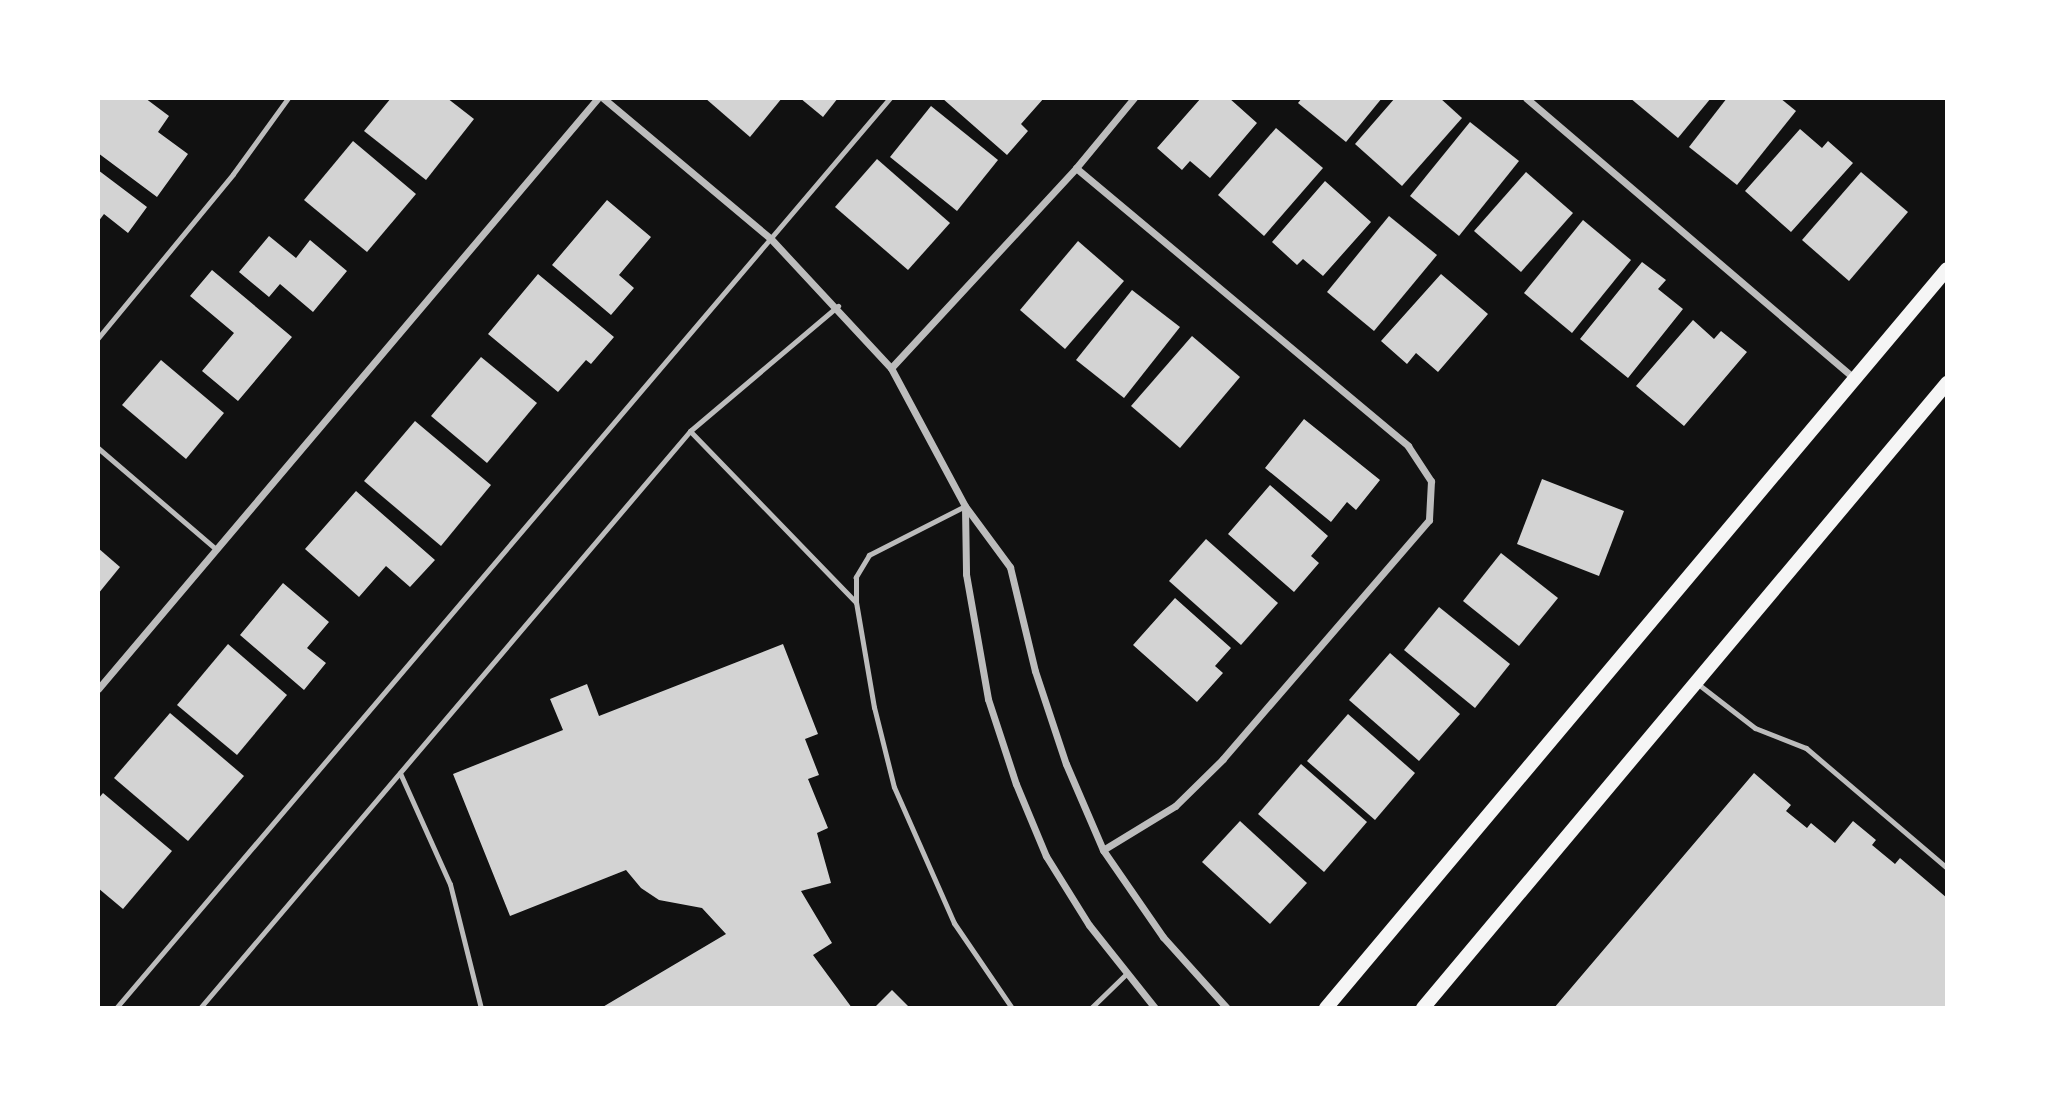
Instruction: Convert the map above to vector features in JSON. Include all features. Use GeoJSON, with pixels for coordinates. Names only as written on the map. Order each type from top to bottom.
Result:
{"type":"FeatureCollection","features":[{"type":"Feature","properties":{"kind":"main road"},"geometry":{"type":"LineString","coordinates":[[1326,1008],[1947,269]]}},
{"type":"Feature","properties":{"kind":"main road"},"geometry":{"type":"LineString","coordinates":[[1423,1008],[1947,383]]}},
{"type":"Feature","properties":{"kind":"street"},"geometry":{"type":"LineString","coordinates":[[98,689],[600,98],[771,239],[838,306],[891,368],[965,506],[1010,567],[1044,698],[1086,816],[1103,850],[1163,937],[1227,1008]]}},
{"type":"Feature","properties":{"kind":"street"},"geometry":{"type":"LineString","coordinates":[[891,368],[1076,168],[1133,98]]}},
{"type":"Feature","properties":{"kind":"street"},"geometry":{"type":"LineString","coordinates":[[1526,98],[1854,378]]}},
{"type":"Feature","properties":{"kind":"street"},"geometry":{"type":"LineString","coordinates":[[1076,168],[1408,446],[1431,481],[1429,520],[1223,759],[1175,806],[1103,850]]}},
{"type":"Feature","properties":{"kind":"street"},"geometry":{"type":"LineString","coordinates":[[965,506],[966,574],[988,699],[1016,784],[1046,856],[1125,975],[1155,1008]]}},
{"type":"Feature","properties":{"kind":"lane"},"geometry":{"type":"LineString","coordinates":[[98,338],[233,174],[288,98]]}},
{"type":"Feature","properties":{"kind":"lane"},"geometry":{"type":"LineString","coordinates":[[116,1008],[890,98]]}},
{"type":"Feature","properties":{"kind":"lane"},"geometry":{"type":"LineString","coordinates":[[200,1008],[690,431],[838,306]]}},
{"type":"Feature","properties":{"kind":"lane"},"geometry":{"type":"LineString","coordinates":[[690,431],[856,602]]}},
{"type":"Feature","properties":{"kind":"lane"},"geometry":{"type":"LineString","coordinates":[[98,448],[216,549]]}},
{"type":"Feature","properties":{"kind":"lane"},"geometry":{"type":"LineString","coordinates":[[965,506],[869,555],[856,577],[856,602],[874,707],[898,798],[954,923],[1012,1008]]}},
{"type":"Feature","properties":{"kind":"lane"},"geometry":{"type":"LineString","coordinates":[[1696,682],[1755,728],[1806,748],[1947,868]]}},
{"type":"Feature","properties":{"kind":"lane"},"geometry":{"type":"LineString","coordinates":[[400,773],[450,884],[481,1008]]}},
{"type":"Feature","properties":{"kind":"lane"},"geometry":{"type":"LineString","coordinates":[[1091,1008],[1125,975]]}},
{"type":"Feature","properties":{"kind":"building"},"geometry":{"type":"Polygon","coordinates":[[[99,98],[145,98],[169,116],[158,132],[188,154],[157,197],[98,153],[99,98]]]}},
{"type":"Feature","properties":{"kind":"building"},"geometry":{"type":"Polygon","coordinates":[[[391,98],[447,98],[474,119],[426,180],[364,131],[391,98]]]}},
{"type":"Feature","properties":{"kind":"building"},"geometry":{"type":"Polygon","coordinates":[[[705,98],[782,98],[750,137],[705,98]]]}},
{"type":"Feature","properties":{"kind":"building"},"geometry":{"type":"Polygon","coordinates":[[[800,98],[838,98],[823,117],[800,98]]]}},
{"type":"Feature","properties":{"kind":"building"},"geometry":{"type":"Polygon","coordinates":[[[942,98],[1044,98],[1021,124],[1028,131],[1007,155],[942,98]]]}},
{"type":"Feature","properties":{"kind":"building"},"geometry":{"type":"Polygon","coordinates":[[[1201,98],[1229,98],[1257,123],[1210,178],[1190,161],[1182,170],[1157,148],[1201,98]]]}},
{"type":"Feature","properties":{"kind":"building"},"geometry":{"type":"Polygon","coordinates":[[[1302,98],[1382,98],[1346,142],[1298,103],[1302,98]]]}},
{"type":"Feature","properties":{"kind":"building"},"geometry":{"type":"Polygon","coordinates":[[[1395,98],[1440,98],[1462,118],[1402,186],[1355,144],[1395,98]]]}},
{"type":"Feature","properties":{"kind":"building"},"geometry":{"type":"Polygon","coordinates":[[[1630,98],[1711,98],[1678,138],[1630,98]]]}},
{"type":"Feature","properties":{"kind":"building"},"geometry":{"type":"Polygon","coordinates":[[[1727,98],[1780,98],[1796,111],[1737,185],[1689,147],[1727,98]]]}},
{"type":"Feature","properties":{"kind":"building"},"geometry":{"type":"Polygon","coordinates":[[[931,106],[998,160],[957,211],[890,157],[931,106]]]}},
{"type":"Feature","properties":{"kind":"building"},"geometry":{"type":"Polygon","coordinates":[[[1470,122],[1519,161],[1459,236],[1410,196],[1470,122]]]}},
{"type":"Feature","properties":{"kind":"building"},"geometry":{"type":"Polygon","coordinates":[[[1276,128],[1323,168],[1264,236],[1218,195],[1276,128]]]}},
{"type":"Feature","properties":{"kind":"building"},"geometry":{"type":"Polygon","coordinates":[[[1800,129],[1822,148],[1828,141],[1853,163],[1791,232],[1745,191],[1800,129]]]}},
{"type":"Feature","properties":{"kind":"building"},"geometry":{"type":"Polygon","coordinates":[[[353,141],[416,194],[367,252],[304,200],[353,141]]]}},
{"type":"Feature","properties":{"kind":"building"},"geometry":{"type":"Polygon","coordinates":[[[877,159],[950,223],[908,270],[835,207],[877,159]]]}},
{"type":"Feature","properties":{"kind":"building"},"geometry":{"type":"Polygon","coordinates":[[[98,170],[147,207],[128,233],[104,214],[98,222],[98,170]]]}},
{"type":"Feature","properties":{"kind":"building"},"geometry":{"type":"Polygon","coordinates":[[[1526,172],[1573,213],[1521,272],[1474,231],[1526,172]]]}},
{"type":"Feature","properties":{"kind":"building"},"geometry":{"type":"Polygon","coordinates":[[[1861,172],[1908,212],[1849,281],[1802,240],[1861,172]]]}},
{"type":"Feature","properties":{"kind":"building"},"geometry":{"type":"Polygon","coordinates":[[[1325,181],[1371,222],[1323,276],[1303,259],[1297,265],[1272,242],[1325,181]]]}},
{"type":"Feature","properties":{"kind":"building"},"geometry":{"type":"Polygon","coordinates":[[[607,200],[651,237],[619,275],[634,288],[611,315],[552,265],[607,200]]]}},
{"type":"Feature","properties":{"kind":"building"},"geometry":{"type":"Polygon","coordinates":[[[1389,216],[1437,255],[1374,331],[1327,292],[1389,216]]]}},
{"type":"Feature","properties":{"kind":"building"},"geometry":{"type":"Polygon","coordinates":[[[1583,220],[1631,260],[1572,333],[1524,293],[1583,220]]]}},
{"type":"Feature","properties":{"kind":"building"},"geometry":{"type":"Polygon","coordinates":[[[269,236],[296,258],[310,240],[347,271],[313,312],[280,284],[269,297],[239,272],[269,236]]]}},
{"type":"Feature","properties":{"kind":"building"},"geometry":{"type":"Polygon","coordinates":[[[1078,241],[1124,281],[1065,349],[1020,310],[1078,241]]]}},
{"type":"Feature","properties":{"kind":"building"},"geometry":{"type":"Polygon","coordinates":[[[1642,262],[1666,280],[1658,289],[1683,309],[1628,378],[1580,339],[1642,262]]]}},
{"type":"Feature","properties":{"kind":"building"},"geometry":{"type":"Polygon","coordinates":[[[212,270],[292,337],[238,401],[202,371],[234,333],[190,296],[212,270]]]}},
{"type":"Feature","properties":{"kind":"building"},"geometry":{"type":"Polygon","coordinates":[[[538,274],[614,337],[591,364],[586,360],[558,392],[488,334],[538,274]]]}},
{"type":"Feature","properties":{"kind":"building"},"geometry":{"type":"Polygon","coordinates":[[[1441,274],[1488,314],[1438,372],[1416,353],[1407,364],[1381,341],[1441,274]]]}},
{"type":"Feature","properties":{"kind":"building"},"geometry":{"type":"Polygon","coordinates":[[[1132,290],[1180,327],[1124,398],[1076,360],[1132,290]]]}},
{"type":"Feature","properties":{"kind":"building"},"geometry":{"type":"Polygon","coordinates":[[[1693,320],[1714,339],[1721,331],[1747,352],[1684,426],[1636,386],[1693,320]]]}},
{"type":"Feature","properties":{"kind":"building"},"geometry":{"type":"Polygon","coordinates":[[[1192,336],[1240,377],[1180,448],[1131,406],[1192,336]]]}},
{"type":"Feature","properties":{"kind":"building"},"geometry":{"type":"Polygon","coordinates":[[[481,357],[537,403],[487,463],[431,416],[481,357]]]}},
{"type":"Feature","properties":{"kind":"building"},"geometry":{"type":"Polygon","coordinates":[[[161,360],[224,413],[186,459],[122,405],[161,360]]]}},
{"type":"Feature","properties":{"kind":"building"},"geometry":{"type":"Polygon","coordinates":[[[1304,419],[1380,480],[1356,510],[1347,502],[1331,522],[1265,468],[1304,419]]]}},
{"type":"Feature","properties":{"kind":"building"},"geometry":{"type":"Polygon","coordinates":[[[415,421],[491,485],[441,546],[364,481],[415,421]]]}},
{"type":"Feature","properties":{"kind":"building"},"geometry":{"type":"Polygon","coordinates":[[[1542,479],[1624,511],[1599,576],[1517,544],[1542,479]]]}},
{"type":"Feature","properties":{"kind":"building"},"geometry":{"type":"Polygon","coordinates":[[[1270,485],[1328,536],[1311,556],[1319,563],[1294,592],[1228,534],[1270,485]]]}},
{"type":"Feature","properties":{"kind":"building"},"geometry":{"type":"Polygon","coordinates":[[[356,491],[435,560],[410,587],[386,566],[359,597],[305,549],[356,491]]]}},
{"type":"Feature","properties":{"kind":"building"},"geometry":{"type":"Polygon","coordinates":[[[1206,539],[1278,603],[1241,645],[1169,581],[1206,539]]]}},
{"type":"Feature","properties":{"kind":"building"},"geometry":{"type":"Polygon","coordinates":[[[98,548],[120,567],[98,594],[98,548]]]}},
{"type":"Feature","properties":{"kind":"building"},"geometry":{"type":"Polygon","coordinates":[[[1501,553],[1558,598],[1519,646],[1463,601],[1501,553]]]}},
{"type":"Feature","properties":{"kind":"building"},"geometry":{"type":"Polygon","coordinates":[[[283,583],[329,622],[307,648],[326,663],[304,690],[240,635],[283,583]]]}},
{"type":"Feature","properties":{"kind":"building"},"geometry":{"type":"Polygon","coordinates":[[[1175,598],[1231,648],[1215,666],[1223,673],[1197,702],[1133,645],[1175,598]]]}},
{"type":"Feature","properties":{"kind":"building"},"geometry":{"type":"Polygon","coordinates":[[[1439,607],[1510,664],[1475,708],[1404,650],[1439,607]]]}},
{"type":"Feature","properties":{"kind":"building"},"geometry":{"type":"Polygon","coordinates":[[[228,644],[287,695],[237,755],[177,705],[228,644]]]}},
{"type":"Feature","properties":{"kind":"building"},"geometry":{"type":"Polygon","coordinates":[[[783,644],[818,734],[805,739],[819,775],[808,779],[828,828],[817,833],[831,883],[801,891],[832,943],[813,955],[852,1008],[601,1008],[726,934],[702,908],[659,900],[641,888],[626,870],[510,916],[453,774],[563,730],[550,699],[587,684],[599,716],[783,644]]]}},
{"type":"Feature","properties":{"kind":"building"},"geometry":{"type":"Polygon","coordinates":[[[1390,653],[1460,714],[1419,761],[1349,700],[1390,653]]]}},
{"type":"Feature","properties":{"kind":"building"},"geometry":{"type":"Polygon","coordinates":[[[170,713],[244,776],[188,841],[114,778],[170,713]]]}},
{"type":"Feature","properties":{"kind":"building"},"geometry":{"type":"Polygon","coordinates":[[[1348,714],[1415,773],[1375,820],[1307,761],[1348,714]]]}},
{"type":"Feature","properties":{"kind":"building"},"geometry":{"type":"Polygon","coordinates":[[[1301,764],[1367,822],[1324,872],[1258,814],[1301,764]]]}},
{"type":"Feature","properties":{"kind":"building"},"geometry":{"type":"Polygon","coordinates":[[[1754,773],[1791,805],[1786,811],[1807,828],[1811,823],[1835,843],[1853,821],[1876,840],[1872,845],[1895,864],[1900,858],[1947,898],[1947,1008],[1554,1008],[1754,773]]]}},
{"type":"Feature","properties":{"kind":"building"},"geometry":{"type":"Polygon","coordinates":[[[103,793],[172,851],[123,909],[98,888],[98,799],[103,793]]]}},
{"type":"Feature","properties":{"kind":"building"},"geometry":{"type":"Polygon","coordinates":[[[1240,821],[1307,883],[1270,924],[1202,862],[1240,821]]]}},
{"type":"Feature","properties":{"kind":"building"},"geometry":{"type":"Polygon","coordinates":[[[892,990],[910,1008],[874,1008],[892,990]]]}}]}
